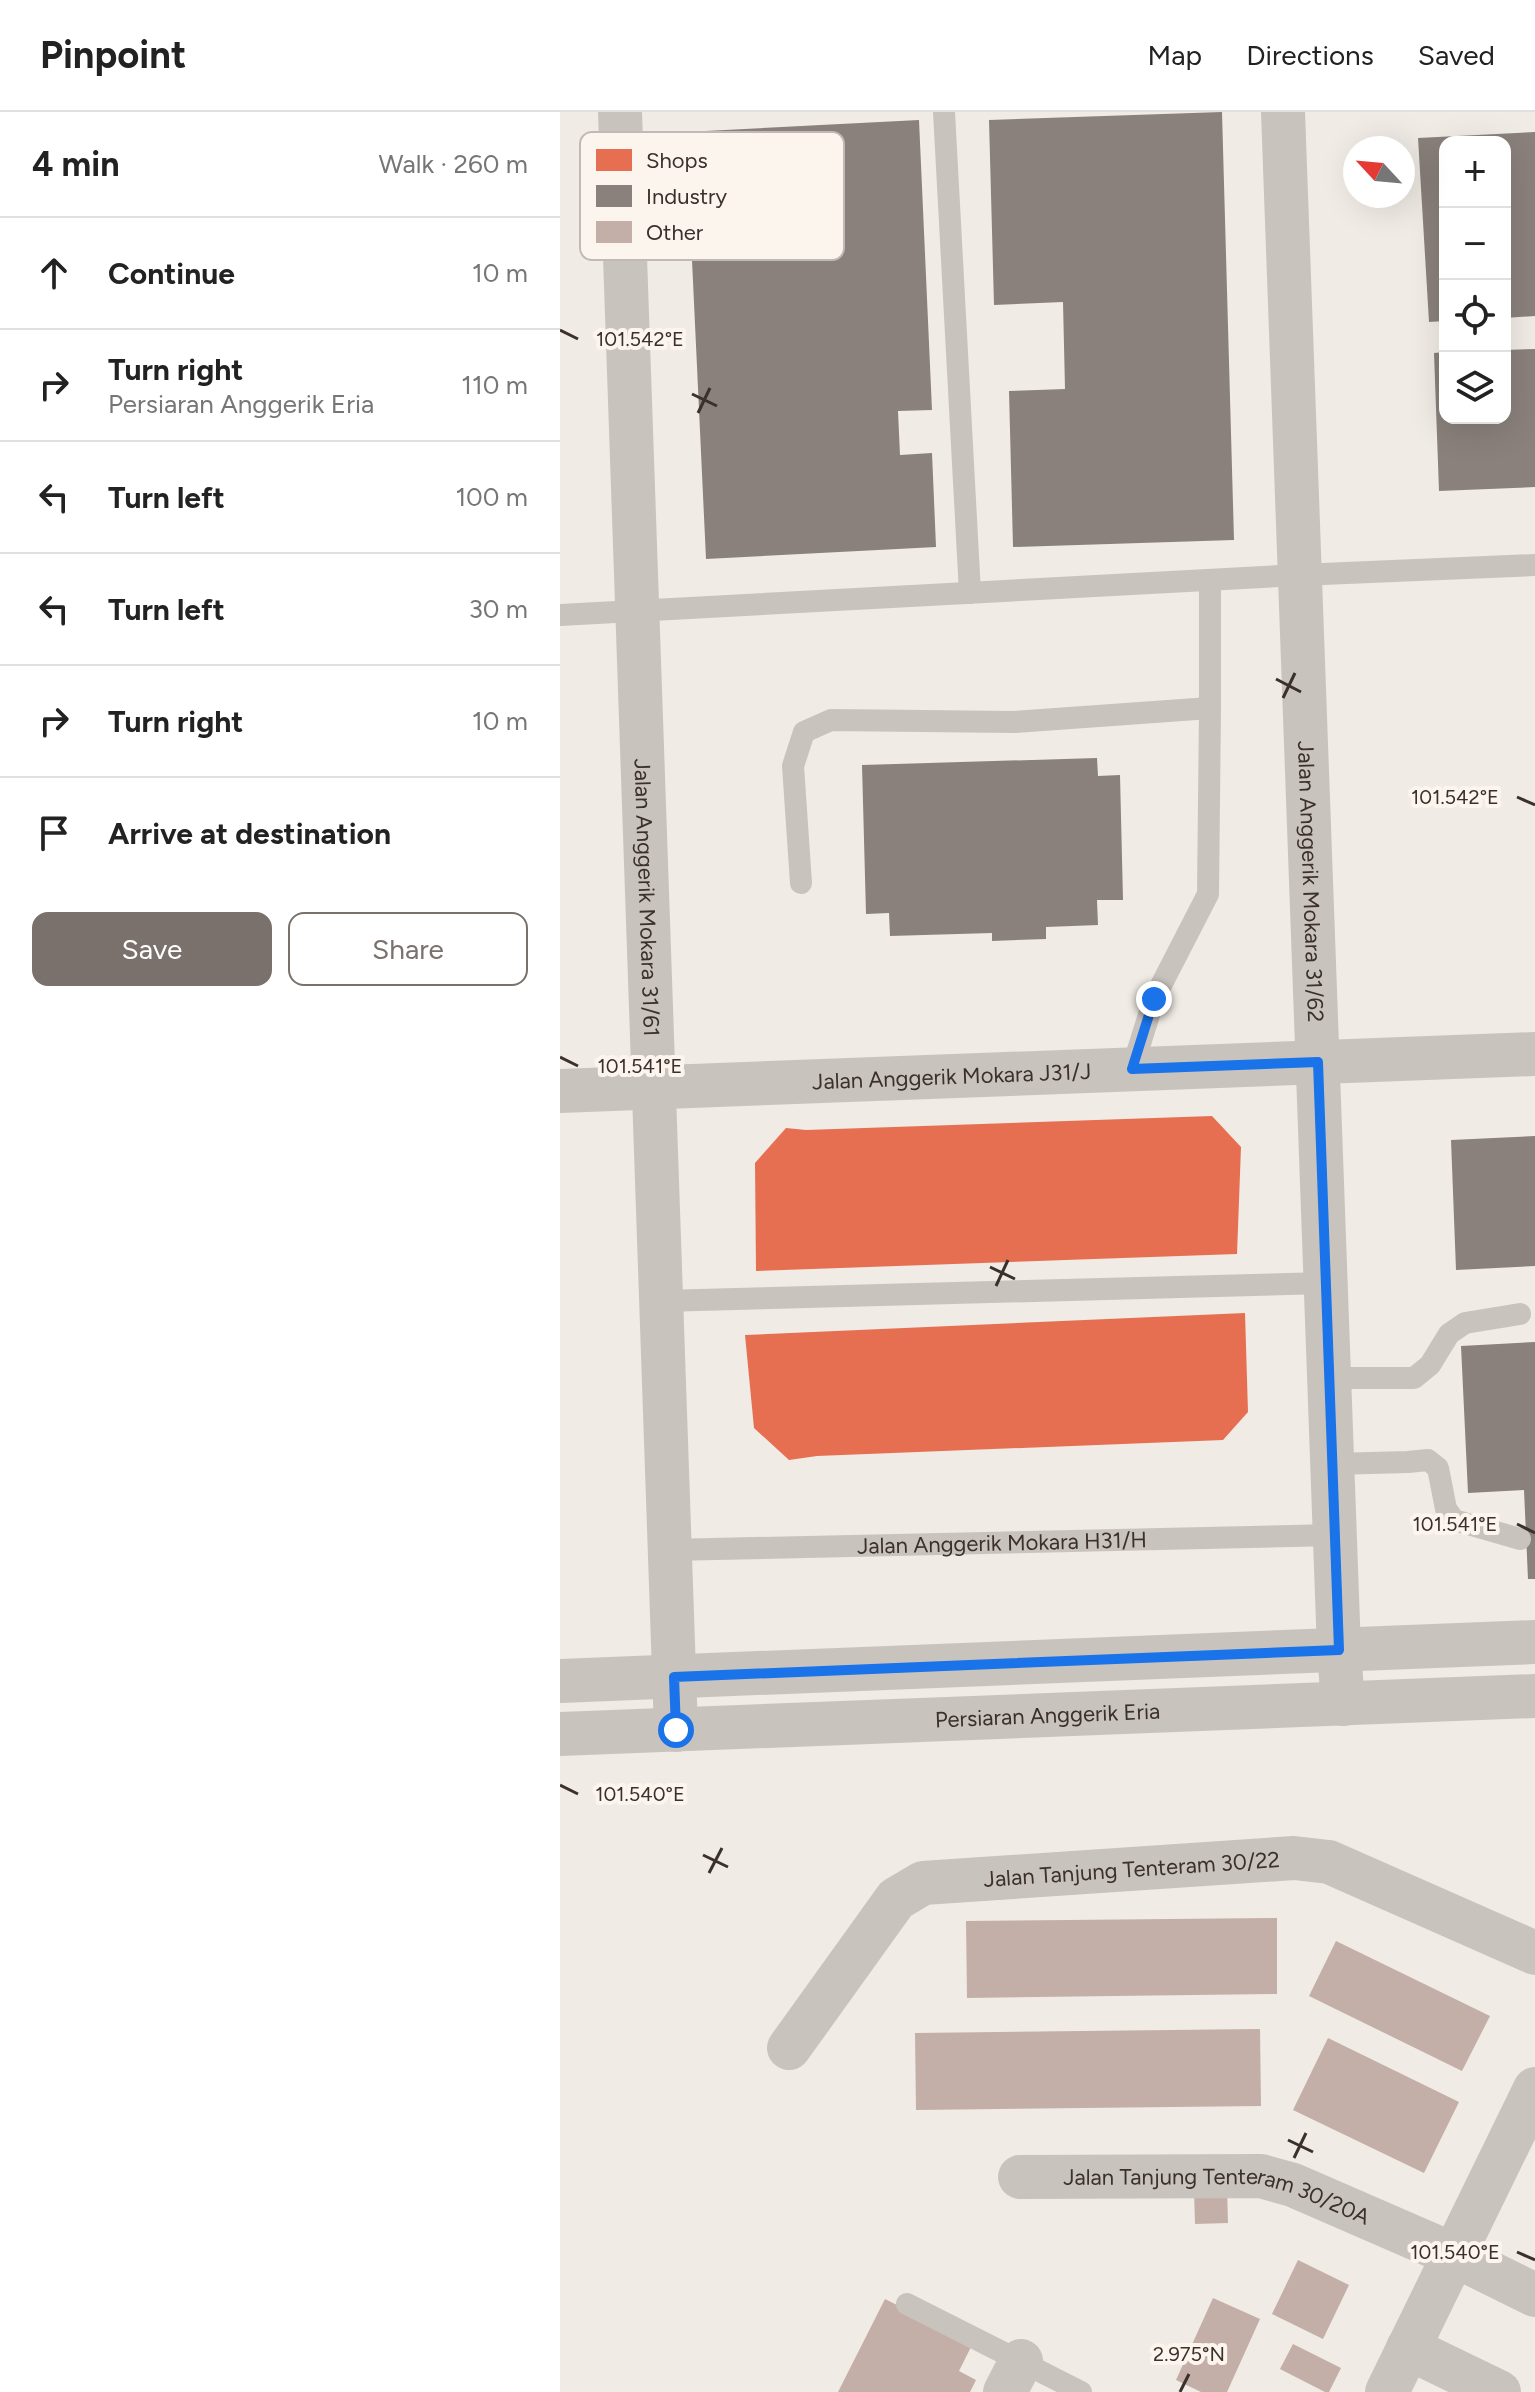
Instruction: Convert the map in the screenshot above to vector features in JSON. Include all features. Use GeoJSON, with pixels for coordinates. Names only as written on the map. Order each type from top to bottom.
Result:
{"type":"FeatureCollection","features":[{"type":"Feature","properties":{"kind":"street","name":"Jalan Anggerik Mokara 31/61"},"geometry":{"type":"LineString","coordinates":[[620,112],[621,132]]}},
{"type":"Feature","properties":{"kind":"street","name":"Jalan Anggerik Mokara 31/62"},"geometry":{"type":"LineString","coordinates":[[1283,112],[1334,1535],[1343,1704]]}},
{"type":"Feature","properties":{"kind":"street","name":"Jalan Anggerik Mokara 31/61"},"geometry":{"type":"LineString","coordinates":[[625,260],[676,1730]]}},
{"type":"Feature","properties":{"kind":"street","name":"Jalan Anggerik Mokara J31/J"},"geometry":{"type":"LineString","coordinates":[[560,1091],[1535,1054]]}},
{"type":"Feature","properties":{"kind":"street"},"geometry":{"type":"LineString","coordinates":[[560,1681],[1535,1642]]}},
{"type":"Feature","properties":{"kind":"street","name":"Persiaran Anggerik Eria"},"geometry":{"type":"LineString","coordinates":[[560,1734],[1535,1696]]}},
{"type":"Feature","properties":{"kind":"street","name":"Jalan Tanjung Tenteram 30/22"},"geometry":{"type":"LineString","coordinates":[[789,2048],[896,1899],[923,1883],[1294,1858],[1329,1862],[1535,1953]]}},
{"type":"Feature","properties":{"kind":"street"},"geometry":{"type":"LineString","coordinates":[[1387,2392],[1535,2089]]}},
{"type":"Feature","properties":{"kind":"street","name":"Jalan Tanjung Tenteram 30/20A"},"geometry":{"type":"LineString","coordinates":[[1020,2177],[1261,2176],[1293,2185],[1454,2255],[1535,2295]]}},
{"type":"Feature","properties":{"kind":"street"},"geometry":{"type":"LineString","coordinates":[[1408,2348],[1499,2392]]}},
{"type":"Feature","properties":{"kind":"lane"},"geometry":{"type":"LineString","coordinates":[[944,112],[970,593]]}},
{"type":"Feature","properties":{"kind":"lane"},"geometry":{"type":"LineString","coordinates":[[560,615],[1535,565]]}},
{"type":"Feature","properties":{"kind":"lane"},"geometry":{"type":"LineString","coordinates":[[1132,1069],[1154,999],[1208,894],[1210,580]]}},
{"type":"Feature","properties":{"kind":"lane"},"geometry":{"type":"LineString","coordinates":[[801,883],[793,766],[804,732],[831,720],[1014,722],[1210,708]]}},
{"type":"Feature","properties":{"kind":"lane"},"geometry":{"type":"LineString","coordinates":[[661,1301],[1325,1283]]}},
{"type":"Feature","properties":{"kind":"lane"},"geometry":{"type":"LineString","coordinates":[[1329,1378],[1414,1378],[1430,1365],[1449,1334],[1465,1323],[1520,1314]]}},
{"type":"Feature","properties":{"kind":"lane"},"geometry":{"type":"LineString","coordinates":[[1332,1464],[1428,1460],[1438,1468],[1446,1509],[1454,1520],[1520,1539]]}},
{"type":"Feature","properties":{"kind":"lane","name":"Jalan Anggerik Mokara H31/H"},"geometry":{"type":"LineString","coordinates":[[670,1550],[1334,1535]]}},
{"type":"Feature","properties":{"kind":"lane"},"geometry":{"type":"LineString","coordinates":[[907,2304],[1013,2377],[1081,2392]]}},
{"type":"Feature","properties":{"kind":"building: Shops"},"geometry":{"type":"Polygon","coordinates":[[[1212,1116],[1241,1147],[1237,1254],[756,1271],[755,1163],[786,1128],[806,1130],[1212,1116]]]}},
{"type":"Feature","properties":{"kind":"building: Shops"},"geometry":{"type":"Polygon","coordinates":[[[1245,1313],[1248,1412],[1223,1440],[817,1456],[789,1460],[754,1428],[745,1335],[1245,1313]]]}},
{"type":"Feature","properties":{"kind":"building: Industry"},"geometry":{"type":"Polygon","coordinates":[[[1222,112],[1234,540],[1013,547],[1009,391],[1065,389],[1063,302],[994,305],[989,120],[1222,112]]]}},
{"type":"Feature","properties":{"kind":"building: Industry"},"geometry":{"type":"Polygon","coordinates":[[[919,120],[932,410],[898,411],[900,455],[932,453],[936,547],[706,559],[692,260],[844,260],[844,132],[686,132],[919,120]]]}},
{"type":"Feature","properties":{"kind":"building: Industry"},"geometry":{"type":"Polygon","coordinates":[[[1535,132],[1535,316],[1511,318],[1511,136],[1457,136],[1535,132]]]}},
{"type":"Feature","properties":{"kind":"building: Industry"},"geometry":{"type":"Polygon","coordinates":[[[1439,137],[1439,321],[1429,322],[1418,138],[1439,137]]]}},
{"type":"Feature","properties":{"kind":"building: Industry"},"geometry":{"type":"Polygon","coordinates":[[[1535,349],[1535,487],[1439,491],[1434,353],[1439,353],[1439,424],[1511,424],[1511,350],[1535,349]]]}},
{"type":"Feature","properties":{"kind":"building: Industry"},"geometry":{"type":"Polygon","coordinates":[[[1097,758],[1098,776],[1120,775],[1123,900],[1097,900],[1098,925],[1046,927],[1046,939],[992,941],[992,933],[890,936],[889,913],[866,914],[862,765],[1097,758]]]}},
{"type":"Feature","properties":{"kind":"building: Industry"},"geometry":{"type":"Polygon","coordinates":[[[1535,1136],[1535,1266],[1456,1270],[1451,1140],[1535,1136]]]}},
{"type":"Feature","properties":{"kind":"building: Industry"},"geometry":{"type":"Polygon","coordinates":[[[1535,1342],[1535,1579],[1528,1579],[1524,1490],[1468,1493],[1461,1346],[1535,1342]]]}},
{"type":"Feature","properties":{"kind":"building: Other"},"geometry":{"type":"Polygon","coordinates":[[[1277,1918],[1277,1994],[967,1998],[966,1921],[1277,1918]]]}},
{"type":"Feature","properties":{"kind":"building: Other"},"geometry":{"type":"Polygon","coordinates":[[[1336,1941],[1490,2016],[1462,2071],[1309,1996],[1336,1941]]]}},
{"type":"Feature","properties":{"kind":"building: Other"},"geometry":{"type":"Polygon","coordinates":[[[1260,2029],[1261,2106],[916,2110],[915,2033],[1260,2029]]]}},
{"type":"Feature","properties":{"kind":"building: Other"},"geometry":{"type":"Polygon","coordinates":[[[1328,2038],[1459,2102],[1424,2173],[1293,2110],[1328,2038]]]}},
{"type":"Feature","properties":{"kind":"building: Other"},"geometry":{"type":"Polygon","coordinates":[[[1227,2189],[1228,2223],[1195,2224],[1194,2191],[1227,2189]]]}},
{"type":"Feature","properties":{"kind":"building: Other"},"geometry":{"type":"Polygon","coordinates":[[[1298,2260],[1349,2285],[1323,2339],[1272,2314],[1298,2260]]]}},
{"type":"Feature","properties":{"kind":"building: Other"},"geometry":{"type":"Polygon","coordinates":[[[1213,2298],[1260,2319],[1227,2392],[1201,2392],[1176,2380],[1213,2298]]]}},
{"type":"Feature","properties":{"kind":"building: Other"},"geometry":{"type":"Polygon","coordinates":[[[885,2299],[973,2343],[959,2371],[976,2380],[970,2392],[838,2392],[885,2299]]]}},
{"type":"Feature","properties":{"kind":"building: Other"},"geometry":{"type":"Polygon","coordinates":[[[1293,2344],[1341,2368],[1329,2392],[1280,2369],[1293,2344]]]}},
{"type":"Feature","properties":{"kind":"route"},"geometry":{"type":"LineString","coordinates":[[676,1730],[674,1677],[1339,1650],[1318,1062],[1132,1069],[1154,999]]}}]}
